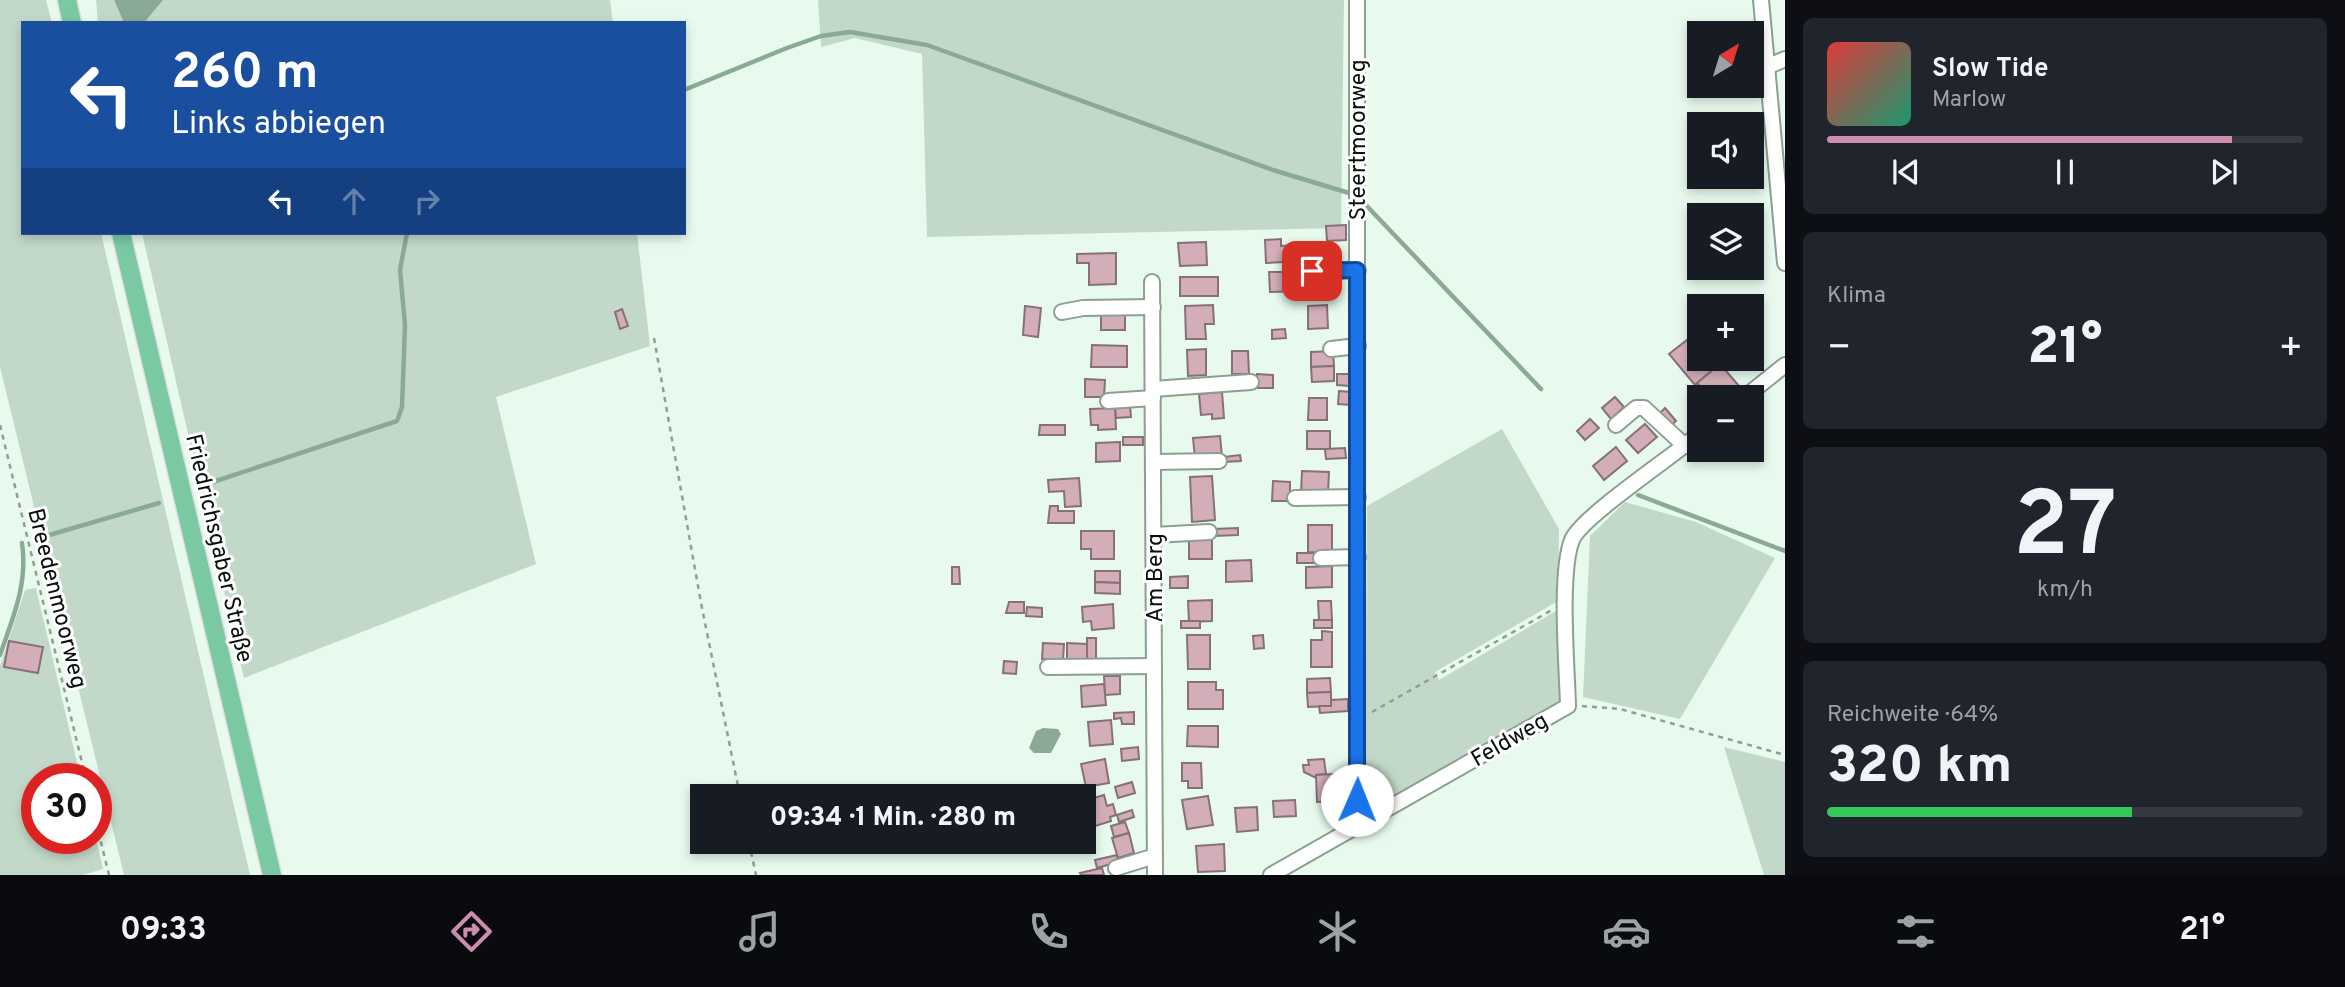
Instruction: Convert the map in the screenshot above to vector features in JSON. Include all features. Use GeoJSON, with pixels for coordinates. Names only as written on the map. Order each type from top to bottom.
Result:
{"type":"FeatureCollection","features":[{"type":"Feature","properties":{"kind":"main road"},"geometry":{"type":"LineString","coordinates":[[66,0],[71,21]]}},
{"type":"Feature","properties":{"kind":"main road","name":"Friedrichsgaber Straße"},"geometry":{"type":"LineString","coordinates":[[121,235],[272,875]]}},
{"type":"Feature","properties":{"kind":"street","name":"Steertmoorweg"},"geometry":{"type":"LineString","coordinates":[[1357,0],[1357,827]]}},
{"type":"Feature","properties":{"kind":"street"},"geometry":{"type":"LineString","coordinates":[[1761,0],[1785,262]]}},
{"type":"Feature","properties":{"kind":"street"},"geometry":{"type":"LineString","coordinates":[[1767,67],[1785,59]]}},
{"type":"Feature","properties":{"kind":"street"},"geometry":{"type":"LineString","coordinates":[[1312,271],[1357,270]]}},
{"type":"Feature","properties":{"kind":"street","name":"Am Berg"},"geometry":{"type":"LineString","coordinates":[[1153,282],[1155,875]]}},
{"type":"Feature","properties":{"kind":"street"},"geometry":{"type":"LineString","coordinates":[[1062,312],[1083,308],[1153,307]]}},
{"type":"Feature","properties":{"kind":"street"},"geometry":{"type":"LineString","coordinates":[[1331,349],[1358,346]]}},
{"type":"Feature","properties":{"kind":"street"},"geometry":{"type":"LineString","coordinates":[[1760,385],[1785,365]]}},
{"type":"Feature","properties":{"kind":"street"},"geometry":{"type":"LineString","coordinates":[[1108,401],[1203,381]]}},
{"type":"Feature","properties":{"kind":"street"},"geometry":{"type":"LineString","coordinates":[[1153,390],[1251,382]]}},
{"type":"Feature","properties":{"kind":"street"},"geometry":{"type":"LineString","coordinates":[[1616,425],[1636,408],[1644,408],[1685,446]]}},
{"type":"Feature","properties":{"kind":"street","name":"Feldweg"},"geometry":{"type":"LineString","coordinates":[[1271,875],[1568,706],[1567,570],[1572,538],[1612,500],[1685,446]]}},
{"type":"Feature","properties":{"kind":"street"},"geometry":{"type":"LineString","coordinates":[[1153,462],[1219,461]]}},
{"type":"Feature","properties":{"kind":"street"},"geometry":{"type":"LineString","coordinates":[[1295,498],[1358,497]]}},
{"type":"Feature","properties":{"kind":"street"},"geometry":{"type":"LineString","coordinates":[[1154,535],[1209,533]]}},
{"type":"Feature","properties":{"kind":"street"},"geometry":{"type":"LineString","coordinates":[[1321,558],[1358,557]]}},
{"type":"Feature","properties":{"kind":"street"},"geometry":{"type":"LineString","coordinates":[[1048,667],[1154,666]]}},
{"type":"Feature","properties":{"kind":"street"},"geometry":{"type":"LineString","coordinates":[[1116,868],[1155,856]]}},
{"type":"Feature","properties":{"kind":"path"},"geometry":{"type":"LineString","coordinates":[[654,338],[701,603],[738,784]]}},
{"type":"Feature","properties":{"kind":"path","name":"Breedenmoorweg"},"geometry":{"type":"LineString","coordinates":[[0,425],[82,763]]}},
{"type":"Feature","properties":{"kind":"path"},"geometry":{"type":"LineString","coordinates":[[1359,719],[1567,602]]}},
{"type":"Feature","properties":{"kind":"path"},"geometry":{"type":"LineString","coordinates":[[1568,706],[1620,709],[1785,755]]}},
{"type":"Feature","properties":{"kind":"path"},"geometry":{"type":"LineString","coordinates":[[104,854],[109,875]]}},
{"type":"Feature","properties":{"kind":"path"},"geometry":{"type":"LineString","coordinates":[[752,854],[756,875]]}},
{"type":"Feature","properties":{"kind":"shaded area"},"geometry":{"type":"Polygon","coordinates":[[[0,0],[46,0],[51,21],[21,21],[21,235],[101,235],[250,875],[124,875],[112,826],[112,763],[97,763],[0,367],[0,0]]]}},
{"type":"Feature","properties":{"kind":"shaded area"},"geometry":{"type":"Polygon","coordinates":[[[96,0],[114,0],[123,21],[98,21],[96,0]]]}},
{"type":"Feature","properties":{"kind":"shaded area"},"geometry":{"type":"Polygon","coordinates":[[[114,0],[163,0],[146,21],[123,21],[114,0]]]}},
{"type":"Feature","properties":{"kind":"shaded area"},"geometry":{"type":"Polygon","coordinates":[[[163,0],[610,0],[613,21],[146,21],[163,0]]]}},
{"type":"Feature","properties":{"kind":"shaded area"},"geometry":{"type":"Polygon","coordinates":[[[818,0],[1344,0],[1341,228],[927,237],[922,54],[855,38],[821,47],[818,0]]]}},
{"type":"Feature","properties":{"kind":"shaded area"},"geometry":{"type":"Polygon","coordinates":[[[142,235],[637,235],[650,346],[496,397],[536,564],[244,678],[142,235]]]}},
{"type":"Feature","properties":{"kind":"shaded area"},"geometry":{"type":"Polygon","coordinates":[[[1502,429],[1559,529],[1558,601],[1435,672],[1439,680],[1561,608],[1562,700],[1365,814],[1367,506],[1502,429]]]}},
{"type":"Feature","properties":{"kind":"shaded area"},"geometry":{"type":"Polygon","coordinates":[[[1625,502],[1696,522],[1775,558],[1680,719],[1583,697],[1590,536],[1625,502]]]}},
{"type":"Feature","properties":{"kind":"shaded area"},"geometry":{"type":"Polygon","coordinates":[[[36,588],[77,763],[21,763],[21,854],[100,854],[103,869],[83,875],[0,875],[0,666],[25,590],[36,588]]]}},
{"type":"Feature","properties":{"kind":"shaded area"},"geometry":{"type":"Polygon","coordinates":[[[1043,728],[1058,729],[1061,734],[1051,753],[1034,753],[1029,748],[1036,731],[1043,728]]]}},
{"type":"Feature","properties":{"kind":"shaded area"},"geometry":{"type":"Polygon","coordinates":[[[1724,747],[1785,762],[1785,875],[1764,875],[1724,747]]]}},
{"type":"Feature","properties":{"kind":"building"},"geometry":{"type":"Polygon","coordinates":[[[1346,225],[1346,240],[1327,241],[1326,226],[1346,225]]]}},
{"type":"Feature","properties":{"kind":"building"},"geometry":{"type":"Polygon","coordinates":[[[1281,239],[1281,246],[1321,243],[1322,260],[1266,263],[1265,240],[1281,239]]]}},
{"type":"Feature","properties":{"kind":"building"},"geometry":{"type":"Polygon","coordinates":[[[1206,242],[1207,265],[1180,266],[1178,243],[1206,242]]]}},
{"type":"Feature","properties":{"kind":"building"},"geometry":{"type":"Polygon","coordinates":[[[1116,253],[1116,284],[1089,285],[1089,263],[1077,263],[1077,254],[1116,253]]]}},
{"type":"Feature","properties":{"kind":"building"},"geometry":{"type":"Polygon","coordinates":[[[1269,272],[1303,272],[1304,291],[1270,292],[1269,272]]]}},
{"type":"Feature","properties":{"kind":"building"},"geometry":{"type":"Polygon","coordinates":[[[1180,277],[1218,277],[1218,296],[1180,296],[1180,277]]]}},
{"type":"Feature","properties":{"kind":"building"},"geometry":{"type":"Polygon","coordinates":[[[1213,305],[1214,324],[1205,324],[1206,339],[1186,339],[1185,306],[1213,305]]]}},
{"type":"Feature","properties":{"kind":"building"},"geometry":{"type":"Polygon","coordinates":[[[1327,305],[1328,328],[1308,329],[1308,306],[1327,305]]]}},
{"type":"Feature","properties":{"kind":"building"},"geometry":{"type":"Polygon","coordinates":[[[1025,306],[1041,308],[1038,337],[1023,335],[1025,306]]]}},
{"type":"Feature","properties":{"kind":"building"},"geometry":{"type":"Polygon","coordinates":[[[622,309],[628,326],[620,329],[615,312],[622,309]]]}},
{"type":"Feature","properties":{"kind":"building"},"geometry":{"type":"Polygon","coordinates":[[[1101,310],[1125,310],[1125,330],[1101,330],[1101,310]]]}},
{"type":"Feature","properties":{"kind":"building"},"geometry":{"type":"Polygon","coordinates":[[[1285,329],[1286,338],[1272,339],[1272,330],[1285,329]]]}},
{"type":"Feature","properties":{"kind":"building"},"geometry":{"type":"Polygon","coordinates":[[[1687,340],[1687,371],[1711,371],[1695,385],[1669,354],[1687,340]]]}},
{"type":"Feature","properties":{"kind":"building"},"geometry":{"type":"Polygon","coordinates":[[[1092,345],[1127,346],[1127,367],[1091,367],[1092,345]]]}},
{"type":"Feature","properties":{"kind":"building"},"geometry":{"type":"Polygon","coordinates":[[[1206,349],[1206,375],[1188,376],[1187,350],[1206,349]]]}},
{"type":"Feature","properties":{"kind":"building"},"geometry":{"type":"Polygon","coordinates":[[[1232,351],[1248,351],[1249,374],[1232,374],[1232,351]]]}},
{"type":"Feature","properties":{"kind":"building"},"geometry":{"type":"Polygon","coordinates":[[[1333,351],[1334,366],[1311,367],[1311,352],[1333,351]]]}},
{"type":"Feature","properties":{"kind":"building"},"geometry":{"type":"Polygon","coordinates":[[[1334,366],[1334,381],[1312,382],[1311,367],[1334,366]]]}},
{"type":"Feature","properties":{"kind":"building"},"geometry":{"type":"Polygon","coordinates":[[[1712,371],[1726,371],[1738,385],[1699,385],[1697,383],[1712,371]]]}},
{"type":"Feature","properties":{"kind":"building"},"geometry":{"type":"Polygon","coordinates":[[[1257,374],[1273,375],[1273,388],[1257,388],[1257,374]]]}},
{"type":"Feature","properties":{"kind":"building"},"geometry":{"type":"Polygon","coordinates":[[[1337,374],[1350,374],[1350,386],[1337,385],[1337,374]]]}},
{"type":"Feature","properties":{"kind":"building"},"geometry":{"type":"Polygon","coordinates":[[[1085,379],[1105,380],[1104,397],[1085,397],[1085,379]]]}},
{"type":"Feature","properties":{"kind":"building"},"geometry":{"type":"Polygon","coordinates":[[[1339,391],[1352,392],[1351,405],[1338,404],[1339,391]]]}},
{"type":"Feature","properties":{"kind":"building"},"geometry":{"type":"Polygon","coordinates":[[[1222,392],[1224,418],[1212,419],[1212,414],[1201,415],[1199,394],[1222,392]]]}},
{"type":"Feature","properties":{"kind":"building"},"geometry":{"type":"Polygon","coordinates":[[[1615,397],[1624,407],[1611,419],[1602,408],[1615,397]]]}},
{"type":"Feature","properties":{"kind":"building"},"geometry":{"type":"Polygon","coordinates":[[[1309,398],[1327,398],[1327,420],[1308,420],[1309,398]]]}},
{"type":"Feature","properties":{"kind":"building"},"geometry":{"type":"Polygon","coordinates":[[[1111,405],[1130,405],[1131,417],[1116,418],[1115,408],[1111,405]]]}},
{"type":"Feature","properties":{"kind":"building"},"geometry":{"type":"Polygon","coordinates":[[[1115,408],[1116,429],[1098,430],[1098,425],[1091,425],[1090,409],[1115,408]]]}},
{"type":"Feature","properties":{"kind":"building"},"geometry":{"type":"Polygon","coordinates":[[[1665,408],[1676,421],[1668,428],[1658,415],[1665,408]]]}},
{"type":"Feature","properties":{"kind":"building"},"geometry":{"type":"Polygon","coordinates":[[[1590,419],[1599,428],[1585,440],[1577,431],[1590,419]]]}},
{"type":"Feature","properties":{"kind":"building"},"geometry":{"type":"Polygon","coordinates":[[[1645,424],[1657,437],[1638,453],[1626,440],[1645,424]]]}},
{"type":"Feature","properties":{"kind":"building"},"geometry":{"type":"Polygon","coordinates":[[[1040,425],[1065,425],[1065,435],[1039,435],[1040,425]]]}},
{"type":"Feature","properties":{"kind":"building"},"geometry":{"type":"Polygon","coordinates":[[[1307,431],[1330,431],[1330,449],[1307,449],[1307,431]]]}},
{"type":"Feature","properties":{"kind":"building"},"geometry":{"type":"Polygon","coordinates":[[[1220,436],[1222,457],[1195,458],[1193,438],[1220,436]]]}},
{"type":"Feature","properties":{"kind":"building"},"geometry":{"type":"Polygon","coordinates":[[[1123,437],[1143,437],[1143,445],[1123,445],[1123,437]]]}},
{"type":"Feature","properties":{"kind":"building"},"geometry":{"type":"Polygon","coordinates":[[[1120,442],[1120,461],[1096,462],[1096,443],[1120,442]]]}},
{"type":"Feature","properties":{"kind":"building"},"geometry":{"type":"Polygon","coordinates":[[[1616,447],[1627,461],[1604,480],[1593,466],[1616,447]]]}},
{"type":"Feature","properties":{"kind":"building"},"geometry":{"type":"Polygon","coordinates":[[[1345,448],[1346,458],[1326,459],[1325,449],[1345,448]]]}},
{"type":"Feature","properties":{"kind":"building"},"geometry":{"type":"Polygon","coordinates":[[[1240,455],[1241,461],[1224,462],[1224,457],[1240,455]]]}},
{"type":"Feature","properties":{"kind":"building"},"geometry":{"type":"Polygon","coordinates":[[[1302,471],[1329,472],[1328,494],[1301,493],[1302,471]]]}},
{"type":"Feature","properties":{"kind":"building"},"geometry":{"type":"Polygon","coordinates":[[[1212,476],[1215,520],[1192,522],[1190,477],[1212,476]]]}},
{"type":"Feature","properties":{"kind":"building"},"geometry":{"type":"Polygon","coordinates":[[[1079,478],[1081,506],[1065,507],[1064,491],[1049,492],[1048,480],[1079,478]]]}},
{"type":"Feature","properties":{"kind":"building"},"geometry":{"type":"Polygon","coordinates":[[[1273,481],[1290,482],[1290,501],[1272,501],[1273,481]]]}},
{"type":"Feature","properties":{"kind":"building"},"geometry":{"type":"Polygon","coordinates":[[[1050,506],[1058,506],[1058,511],[1074,511],[1074,523],[1048,523],[1050,506]]]}},
{"type":"Feature","properties":{"kind":"building"},"geometry":{"type":"Polygon","coordinates":[[[1308,525],[1332,525],[1332,553],[1308,552],[1308,525]]]}},
{"type":"Feature","properties":{"kind":"building"},"geometry":{"type":"Polygon","coordinates":[[[1238,528],[1238,535],[1214,536],[1213,529],[1238,528]]]}},
{"type":"Feature","properties":{"kind":"building"},"geometry":{"type":"Polygon","coordinates":[[[1081,531],[1114,531],[1114,559],[1091,559],[1091,549],[1081,549],[1081,531]]]}},
{"type":"Feature","properties":{"kind":"building"},"geometry":{"type":"Polygon","coordinates":[[[1189,538],[1212,538],[1212,559],[1189,559],[1189,538]]]}},
{"type":"Feature","properties":{"kind":"building"},"geometry":{"type":"Polygon","coordinates":[[[1297,553],[1314,553],[1314,563],[1297,563],[1297,553]]]}},
{"type":"Feature","properties":{"kind":"building"},"geometry":{"type":"Polygon","coordinates":[[[1251,560],[1252,581],[1226,582],[1226,561],[1251,560]]]}},
{"type":"Feature","properties":{"kind":"building"},"geometry":{"type":"Polygon","coordinates":[[[1332,566],[1332,587],[1306,588],[1306,567],[1332,566]]]}},
{"type":"Feature","properties":{"kind":"building"},"geometry":{"type":"Polygon","coordinates":[[[952,567],[959,567],[960,584],[952,584],[952,567]]]}},
{"type":"Feature","properties":{"kind":"building"},"geometry":{"type":"Polygon","coordinates":[[[1095,571],[1120,571],[1120,583],[1095,582],[1095,571]]]}},
{"type":"Feature","properties":{"kind":"building"},"geometry":{"type":"Polygon","coordinates":[[[1188,576],[1188,588],[1170,588],[1170,577],[1188,576]]]}},
{"type":"Feature","properties":{"kind":"building"},"geometry":{"type":"Polygon","coordinates":[[[1095,582],[1120,583],[1120,594],[1095,593],[1095,582]]]}},
{"type":"Feature","properties":{"kind":"building"},"geometry":{"type":"Polygon","coordinates":[[[1212,600],[1212,621],[1189,622],[1188,601],[1212,600]]]}},
{"type":"Feature","properties":{"kind":"building"},"geometry":{"type":"Polygon","coordinates":[[[1318,601],[1331,601],[1332,620],[1319,620],[1318,601]]]}},
{"type":"Feature","properties":{"kind":"building"},"geometry":{"type":"Polygon","coordinates":[[[1009,602],[1024,602],[1024,613],[1006,613],[1009,602]]]}},
{"type":"Feature","properties":{"kind":"building"},"geometry":{"type":"Polygon","coordinates":[[[1113,604],[1114,628],[1092,630],[1091,621],[1083,622],[1082,607],[1113,604]]]}},
{"type":"Feature","properties":{"kind":"building"},"geometry":{"type":"Polygon","coordinates":[[[1027,607],[1042,608],[1042,617],[1026,616],[1027,607]]]}},
{"type":"Feature","properties":{"kind":"building"},"geometry":{"type":"Polygon","coordinates":[[[1314,620],[1332,620],[1332,628],[1314,628],[1314,620]]]}},
{"type":"Feature","properties":{"kind":"building"},"geometry":{"type":"Polygon","coordinates":[[[1181,621],[1200,621],[1200,628],[1181,628],[1181,621]]]}},
{"type":"Feature","properties":{"kind":"building"},"geometry":{"type":"Polygon","coordinates":[[[1322,631],[1332,632],[1332,667],[1311,667],[1311,640],[1322,640],[1322,631]]]}},
{"type":"Feature","properties":{"kind":"building"},"geometry":{"type":"Polygon","coordinates":[[[1187,635],[1210,635],[1210,669],[1188,669],[1187,635]]]}},
{"type":"Feature","properties":{"kind":"building"},"geometry":{"type":"Polygon","coordinates":[[[1263,635],[1264,648],[1254,649],[1253,636],[1263,635]]]}},
{"type":"Feature","properties":{"kind":"building"},"geometry":{"type":"Polygon","coordinates":[[[1087,638],[1096,638],[1096,660],[1087,659],[1087,638]]]}},
{"type":"Feature","properties":{"kind":"building"},"geometry":{"type":"Polygon","coordinates":[[[9,641],[43,647],[38,673],[4,667],[9,641]]]}},
{"type":"Feature","properties":{"kind":"building"},"geometry":{"type":"Polygon","coordinates":[[[1043,643],[1064,644],[1063,660],[1042,659],[1043,643]]]}},
{"type":"Feature","properties":{"kind":"building"},"geometry":{"type":"Polygon","coordinates":[[[1067,643],[1087,644],[1087,661],[1067,661],[1067,643]]]}},
{"type":"Feature","properties":{"kind":"building"},"geometry":{"type":"Polygon","coordinates":[[[1004,661],[1017,662],[1016,674],[1003,673],[1004,661]]]}},
{"type":"Feature","properties":{"kind":"building"},"geometry":{"type":"Polygon","coordinates":[[[1104,676],[1120,676],[1120,694],[1105,695],[1104,676]]]}},
{"type":"Feature","properties":{"kind":"building"},"geometry":{"type":"Polygon","coordinates":[[[1330,678],[1331,692],[1307,693],[1307,679],[1330,678]]]}},
{"type":"Feature","properties":{"kind":"building"},"geometry":{"type":"Polygon","coordinates":[[[1188,682],[1216,682],[1216,690],[1223,690],[1223,709],[1188,709],[1188,682]]]}},
{"type":"Feature","properties":{"kind":"building"},"geometry":{"type":"Polygon","coordinates":[[[1104,684],[1106,705],[1082,707],[1081,686],[1104,684]]]}},
{"type":"Feature","properties":{"kind":"building"},"geometry":{"type":"Polygon","coordinates":[[[1331,692],[1331,706],[1308,707],[1307,693],[1331,692]]]}},
{"type":"Feature","properties":{"kind":"building"},"geometry":{"type":"Polygon","coordinates":[[[1348,699],[1348,711],[1320,713],[1319,706],[1331,706],[1331,700],[1348,699]]]}},
{"type":"Feature","properties":{"kind":"building"},"geometry":{"type":"Polygon","coordinates":[[[1134,712],[1134,724],[1122,724],[1121,718],[1114,719],[1114,713],[1134,712]]]}},
{"type":"Feature","properties":{"kind":"building"},"geometry":{"type":"Polygon","coordinates":[[[1111,720],[1113,744],[1090,746],[1088,722],[1111,720]]]}},
{"type":"Feature","properties":{"kind":"building"},"geometry":{"type":"Polygon","coordinates":[[[1188,726],[1218,726],[1218,747],[1187,746],[1188,726]]]}},
{"type":"Feature","properties":{"kind":"building"},"geometry":{"type":"Polygon","coordinates":[[[1138,747],[1139,759],[1122,761],[1121,749],[1138,747]]]}},
{"type":"Feature","properties":{"kind":"building"},"geometry":{"type":"Polygon","coordinates":[[[1105,759],[1109,783],[1085,784],[1081,764],[1105,759]]]}},
{"type":"Feature","properties":{"kind":"building"},"geometry":{"type":"Polygon","coordinates":[[[1324,759],[1326,774],[1316,775],[1316,778],[1304,772],[1303,765],[1309,765],[1308,760],[1324,759]]]}},
{"type":"Feature","properties":{"kind":"building"},"geometry":{"type":"Polygon","coordinates":[[[1182,763],[1201,763],[1202,788],[1188,788],[1188,781],[1182,781],[1182,763]]]}},
{"type":"Feature","properties":{"kind":"building"},"geometry":{"type":"Polygon","coordinates":[[[1334,774],[1335,801],[1317,802],[1316,775],[1334,774]]]}},
{"type":"Feature","properties":{"kind":"building"},"geometry":{"type":"Polygon","coordinates":[[[1132,782],[1135,793],[1118,798],[1115,787],[1132,782]]]}},
{"type":"Feature","properties":{"kind":"building"},"geometry":{"type":"Polygon","coordinates":[[[1104,795],[1107,806],[1113,804],[1116,815],[1110,817],[1111,821],[1096,826],[1096,797],[1104,795]]]}},
{"type":"Feature","properties":{"kind":"building"},"geometry":{"type":"Polygon","coordinates":[[[1208,796],[1213,825],[1187,829],[1182,800],[1208,796]]]}},
{"type":"Feature","properties":{"kind":"building"},"geometry":{"type":"Polygon","coordinates":[[[1295,800],[1296,816],[1274,817],[1273,801],[1295,800]]]}},
{"type":"Feature","properties":{"kind":"building"},"geometry":{"type":"Polygon","coordinates":[[[1257,807],[1258,830],[1237,832],[1235,808],[1257,807]]]}},
{"type":"Feature","properties":{"kind":"building"},"geometry":{"type":"Polygon","coordinates":[[[1132,810],[1134,817],[1119,822],[1117,815],[1132,810]]]}},
{"type":"Feature","properties":{"kind":"building"},"geometry":{"type":"Polygon","coordinates":[[[1125,822],[1129,833],[1114,837],[1111,826],[1125,822]]]}},
{"type":"Feature","properties":{"kind":"building"},"geometry":{"type":"Polygon","coordinates":[[[1129,833],[1134,853],[1118,858],[1112,838],[1129,833]]]}},
{"type":"Feature","properties":{"kind":"building"},"geometry":{"type":"Polygon","coordinates":[[[1224,844],[1225,871],[1198,872],[1196,846],[1224,844]]]}},
{"type":"Feature","properties":{"kind":"building"},"geometry":{"type":"Polygon","coordinates":[[[1117,855],[1118,862],[1097,868],[1095,860],[1117,855]]]}},
{"type":"Feature","properties":{"kind":"building"},"geometry":{"type":"Polygon","coordinates":[[[1102,868],[1104,875],[1080,873],[1102,868]]]}},
{"type":"Feature","properties":{"kind":"waterway"},"geometry":{"type":"LineString","coordinates":[[686,89],[821,36],[850,32],[927,45],[1273,170],[1349,193]]}},
{"type":"Feature","properties":{"kind":"waterway"},"geometry":{"type":"LineString","coordinates":[[1363,202],[1541,389]]}},
{"type":"Feature","properties":{"kind":"waterway"},"geometry":{"type":"LineString","coordinates":[[210,483],[397,421],[402,407],[405,325],[400,270],[407,235]]}},
{"type":"Feature","properties":{"kind":"waterway"},"geometry":{"type":"LineString","coordinates":[[1638,495],[1785,551]]}},
{"type":"Feature","properties":{"kind":"waterway"},"geometry":{"type":"LineString","coordinates":[[39,538],[159,503]]}},
{"type":"Feature","properties":{"kind":"waterway"},"geometry":{"type":"LineString","coordinates":[[0,655],[21,586],[22,543]]}},
{"type":"Feature","properties":{"kind":"route"},"geometry":{"type":"LineString","coordinates":[[1312,271],[1357,270],[1357,800]]}}]}
